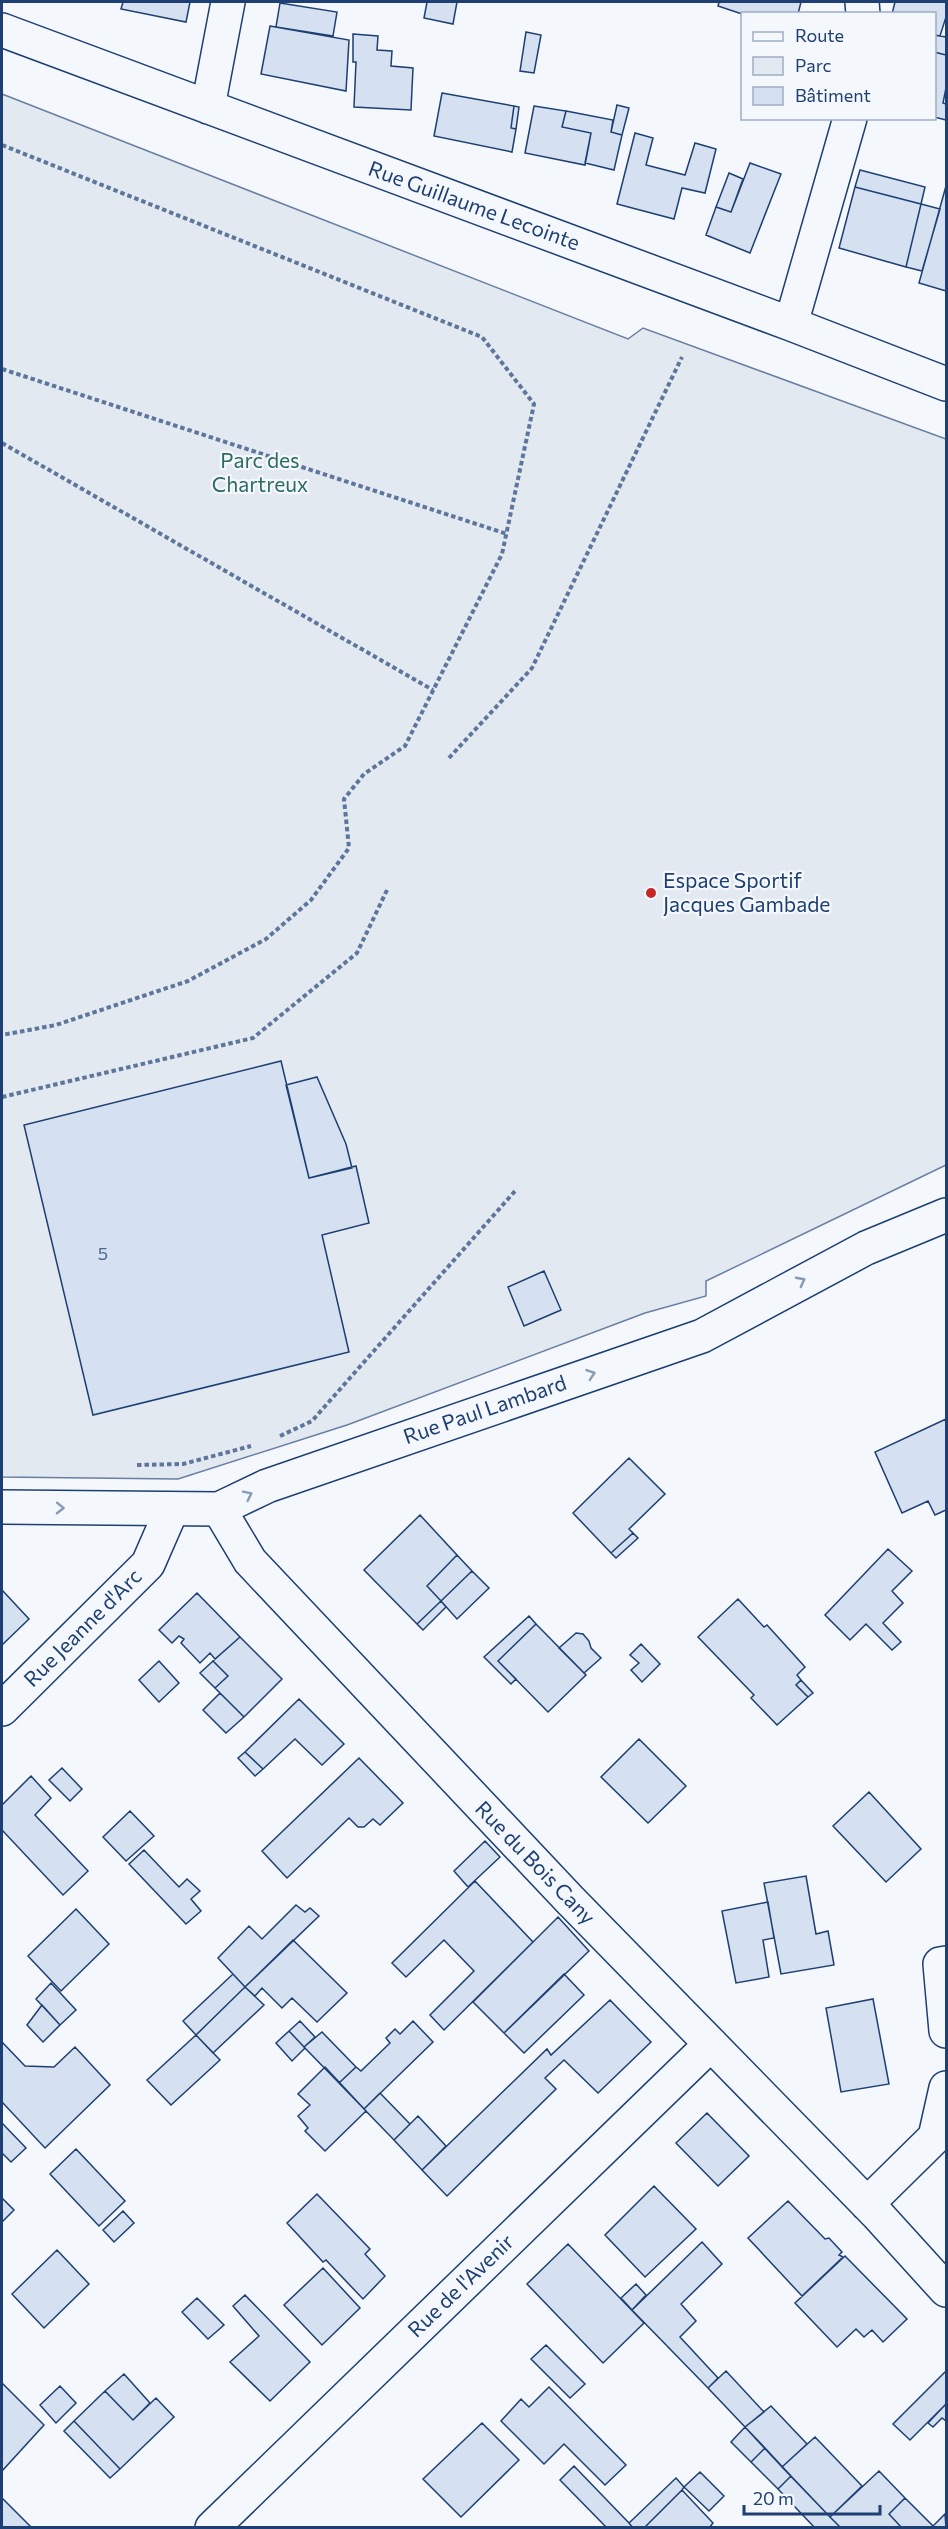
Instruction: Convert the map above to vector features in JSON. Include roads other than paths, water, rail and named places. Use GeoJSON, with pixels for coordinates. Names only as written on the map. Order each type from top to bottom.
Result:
{"type":"FeatureCollection","features":[{"type":"Feature","properties":{"kind":"street"},"geometry":{"type":"LineString","coordinates":[[208,107],[228,2]]}},
{"type":"Feature","properties":{"kind":"street","name":"Rue Guillaume Lecointe"},"geometry":{"type":"LineString","coordinates":[[2,30],[946,384]]}},
{"type":"Feature","properties":{"kind":"street"},"geometry":{"type":"LineString","coordinates":[[791,324],[849,120]]}},
{"type":"Feature","properties":{"kind":"street","name":"Rue Paul Lambard"},"geometry":{"type":"LineString","coordinates":[[2,1508],[219,1509],[267,1486],[702,1336],[866,1248],[946,1215]]}},
{"type":"Feature","properties":{"kind":"street","name":"Rue Jeanne d'Arc"},"geometry":{"type":"LineString","coordinates":[[2,1709],[148,1564],[172,1509]]}},
{"type":"Feature","properties":{"kind":"street","name":"Rue du Bois Cany"},"geometry":{"type":"LineString","coordinates":[[219,1509],[250,1561],[570,1900],[867,2204],[946,2290]]}},
{"type":"Feature","properties":{"kind":"street"},"geometry":{"type":"LineString","coordinates":[[946,1963],[940,1964],[946,2031]]}},
{"type":"Feature","properties":{"kind":"street","name":"Rue de l'Avenir"},"geometry":{"type":"LineString","coordinates":[[212,2528],[711,2044]]}},
{"type":"Feature","properties":{"kind":"street"},"geometry":{"type":"LineString","coordinates":[[867,2204],[935,2137],[946,2088]]}},
{"type":"Feature","properties":{"kind":"place","name":"Espace Sportif Jacques Gambade"},"geometry":{"type":"Point","coordinates":[651,893]}},
{"type":"Feature","properties":{"kind":"park label","name":"Parc des Chartreux"},"geometry":{"type":"Point","coordinates":[260,473]}}]}
